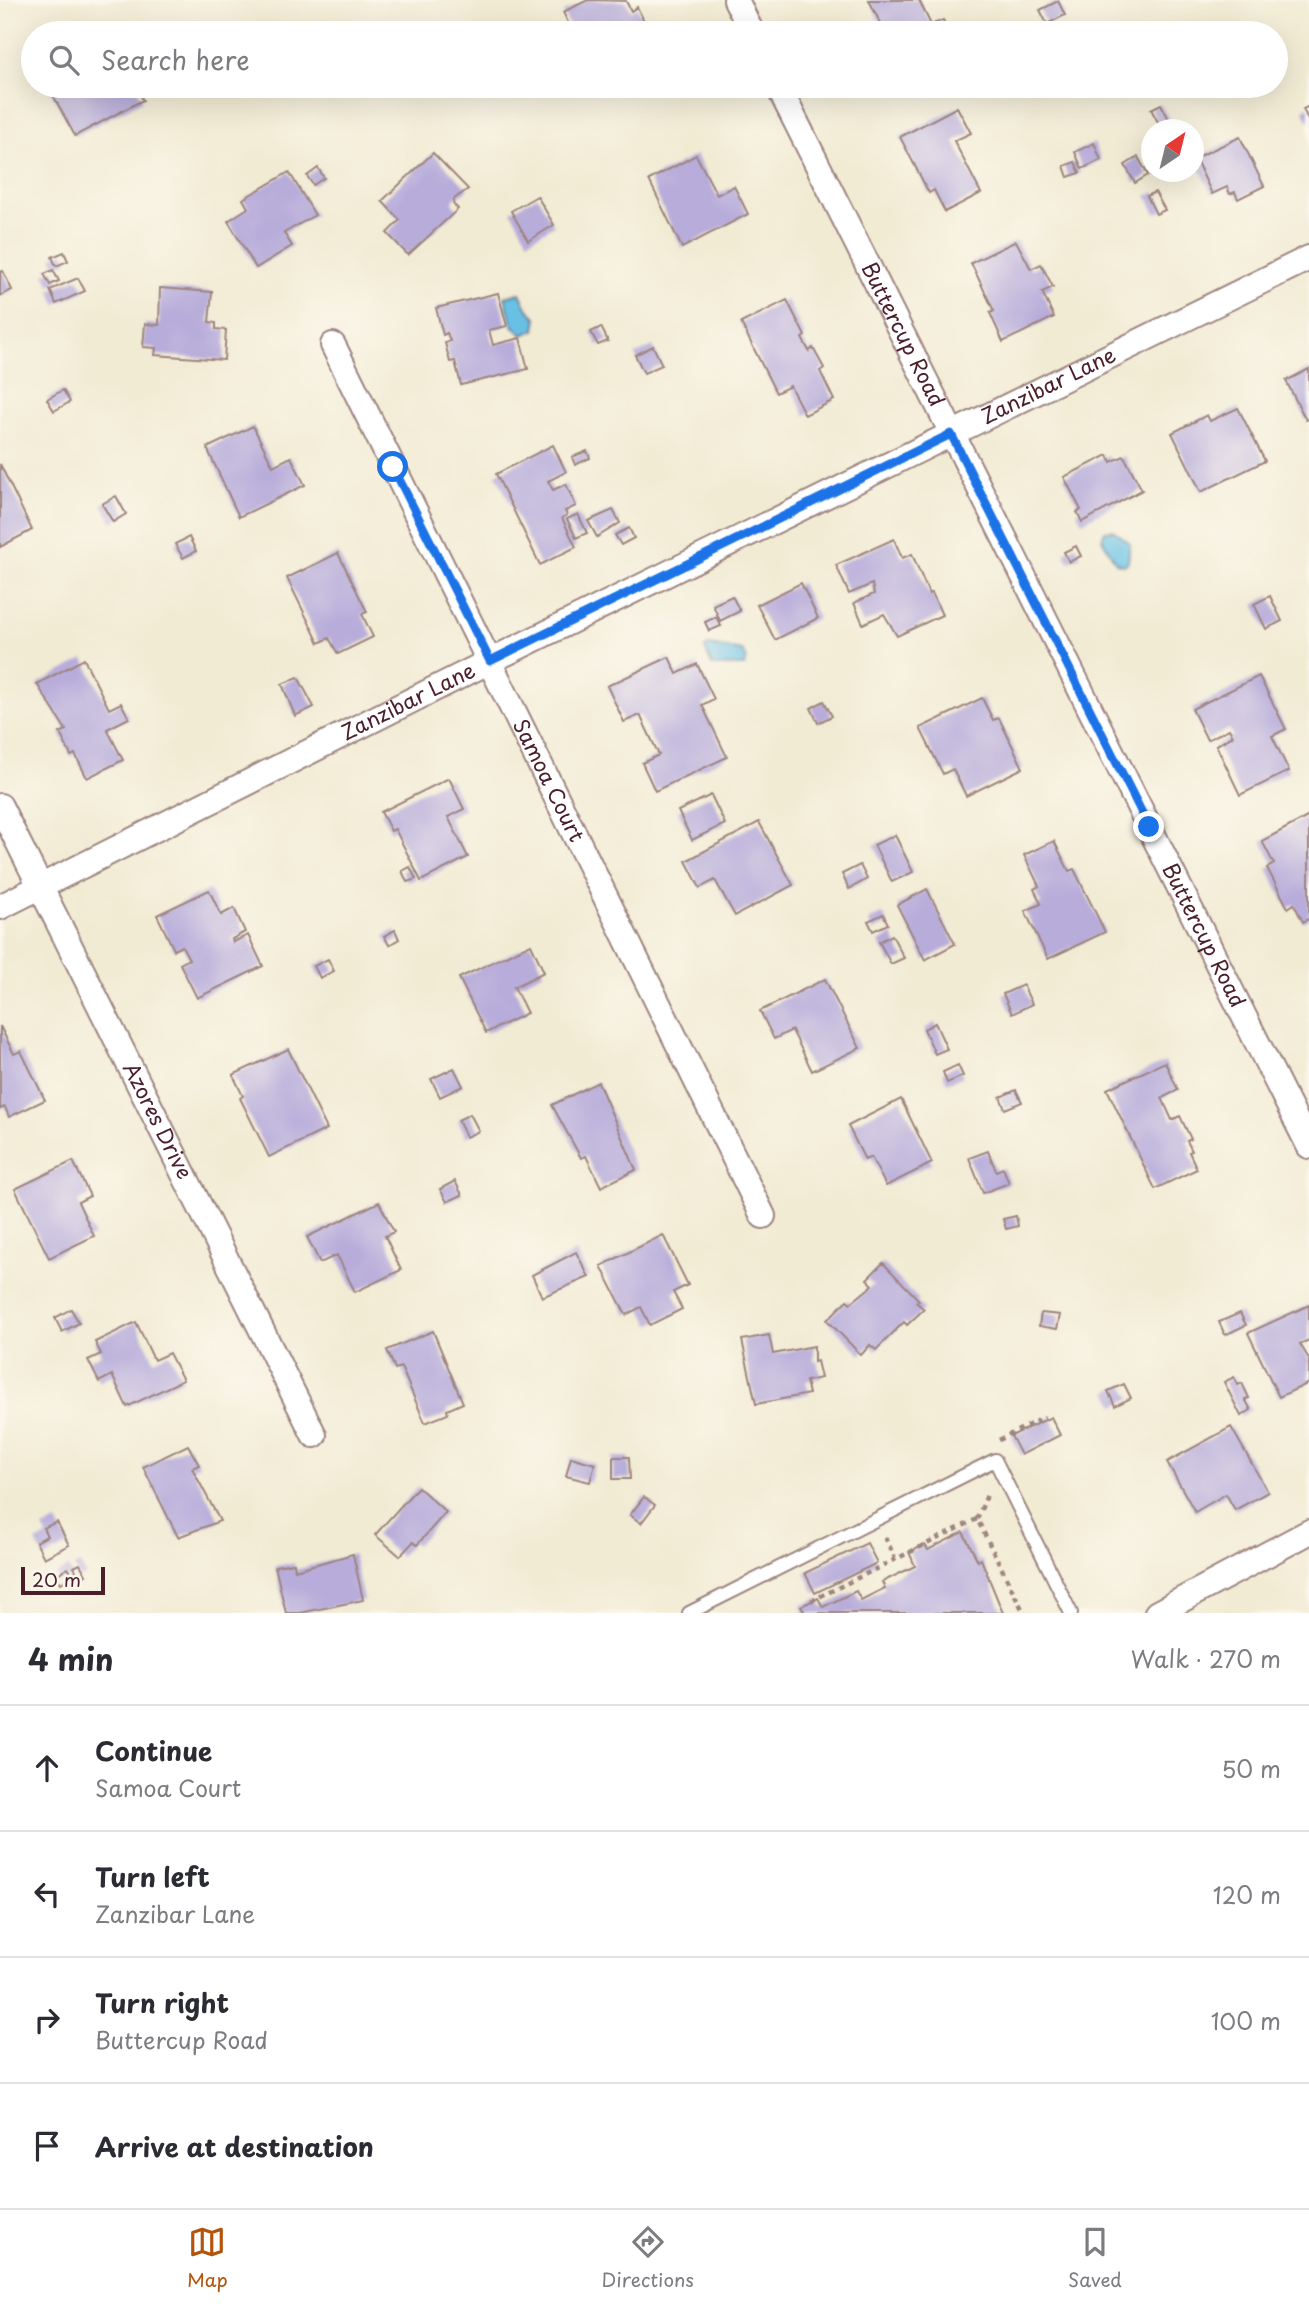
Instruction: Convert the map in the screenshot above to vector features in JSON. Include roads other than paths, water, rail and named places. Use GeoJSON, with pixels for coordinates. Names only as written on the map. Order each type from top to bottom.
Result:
{"type":"FeatureCollection","features":[{"type":"Feature","properties":{"kind":"street"},"geometry":{"type":"LineString","coordinates":[[736,0],[746,21]]}},
{"type":"Feature","properties":{"kind":"street","name":"Buttercup Road"},"geometry":{"type":"LineString","coordinates":[[784,98],[1309,1146]]}},
{"type":"Feature","properties":{"kind":"street","name":"Zanzibar Lane"},"geometry":{"type":"LineString","coordinates":[[0,907],[490,661],[1309,258]]}},
{"type":"Feature","properties":{"kind":"street","name":"Samoa Court"},"geometry":{"type":"LineString","coordinates":[[333,345],[764,1216]]}},
{"type":"Feature","properties":{"kind":"street","name":"Azores Drive"},"geometry":{"type":"LineString","coordinates":[[0,806],[314,1435]]}},
{"type":"Feature","properties":{"kind":"street"},"geometry":{"type":"LineString","coordinates":[[1157,1613],[1309,1532]]}},
{"type":"Feature","properties":{"kind":"lane"},"geometry":{"type":"LineString","coordinates":[[688,1613],[995,1460],[1071,1613]]}},
{"type":"Feature","properties":{"kind":"water"},"geometry":{"type":"Polygon","coordinates":[[[520,293],[527,308],[537,318],[535,330],[522,335],[512,324],[505,297],[520,293]]]}},
{"type":"Feature","properties":{"kind":"water"},"geometry":{"type":"Polygon","coordinates":[[[1113,530],[1130,543],[1128,562],[1124,565],[1116,563],[1102,539],[1105,531],[1113,530]]]}},
{"type":"Feature","properties":{"kind":"water"},"geometry":{"type":"Polygon","coordinates":[[[709,645],[742,651],[747,658],[744,666],[712,666],[705,648],[709,645]]]}}]}
